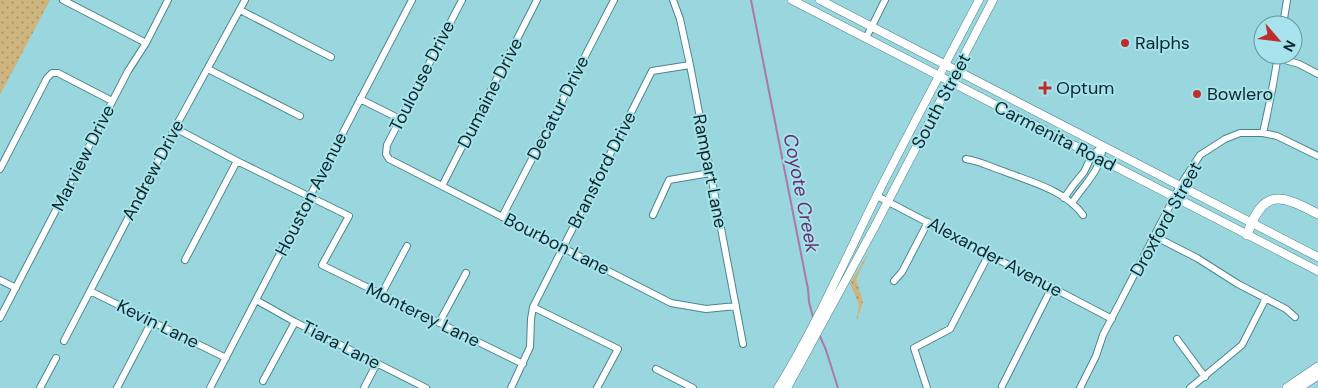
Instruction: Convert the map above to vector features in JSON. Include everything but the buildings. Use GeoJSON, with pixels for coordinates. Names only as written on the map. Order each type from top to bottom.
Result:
{"type":"FeatureCollection","features":[{"type":"Feature","properties":{"kind":"highway"},"geometry":{"type":"LineString","coordinates":[[1247,235],[1251,222],[1258,210],[1267,202],[1288,199],[1318,214]]}},
{"type":"Feature","properties":{"kind":"highway"},"geometry":{"type":"LineString","coordinates":[[1287,388],[1318,367]]}},
{"type":"Feature","properties":{"kind":"highway"},"geometry":{"type":"LineString","coordinates":[[1298,388],[1318,375]]}},
{"type":"Feature","properties":{"kind":"main road","name":"Carmenita Road"},"geometry":{"type":"LineString","coordinates":[[792,0],[1318,271]]}},
{"type":"Feature","properties":{"kind":"main road","name":"Carmenita Road"},"geometry":{"type":"LineString","coordinates":[[820,0],[1318,256]]}},
{"type":"Feature","properties":{"kind":"main road","name":"South Street"},"geometry":{"type":"LineString","coordinates":[[778,388],[840,275],[877,196],[979,0]]}},
{"type":"Feature","properties":{"kind":"main road","name":"South Street"},"geometry":{"type":"LineString","coordinates":[[787,388],[888,201],[993,0]]}},
{"type":"Feature","properties":{"kind":"street"},"geometry":{"type":"LineString","coordinates":[[63,0],[146,43]]}},
{"type":"Feature","properties":{"kind":"street","name":"Marview Drive"},"geometry":{"type":"LineString","coordinates":[[0,318],[112,102],[168,0]]}},
{"type":"Feature","properties":{"kind":"street","name":"Andrew Drive"},"geometry":{"type":"LineString","coordinates":[[64,341],[175,128],[245,0]]}},
{"type":"Feature","properties":{"kind":"street","name":"Houston Avenue"},"geometry":{"type":"LineString","coordinates":[[210,388],[412,0]]}},
{"type":"Feature","properties":{"kind":"street","name":"Toulouse Drive"},"geometry":{"type":"LineString","coordinates":[[386,154],[386,145],[462,0]]}},
{"type":"Feature","properties":{"kind":"street","name":"Dumaine Drive"},"geometry":{"type":"LineString","coordinates":[[442,186],[537,0]]}},
{"type":"Feature","properties":{"kind":"street","name":"Decatur Drive"},"geometry":{"type":"LineString","coordinates":[[502,217],[614,0]]}},
{"type":"Feature","properties":{"kind":"street","name":"Rampart Lane"},"geometry":{"type":"LineString","coordinates":[[674,0],[690,65],[743,344]]}},
{"type":"Feature","properties":{"kind":"street"},"geometry":{"type":"LineString","coordinates":[[866,38],[885,0]]}},
{"type":"Feature","properties":{"kind":"street"},"geometry":{"type":"LineString","coordinates":[[1285,15],[1287,0]]}},
{"type":"Feature","properties":{"kind":"street"},"geometry":{"type":"LineString","coordinates":[[240,10],[331,57]]}},
{"type":"Feature","properties":{"kind":"street","name":"Bransford Drive"},"geometry":{"type":"LineString","coordinates":[[511,388],[530,347],[533,307],[652,71],[690,65]]}},
{"type":"Feature","properties":{"kind":"street"},"geometry":{"type":"LineString","coordinates":[[1263,133],[1276,65]]}},
{"type":"Feature","properties":{"kind":"street"},"geometry":{"type":"LineString","coordinates":[[1301,65],[1318,74]]}},
{"type":"Feature","properties":{"kind":"street"},"geometry":{"type":"LineString","coordinates":[[208,69],[300,116]]}},
{"type":"Feature","properties":{"kind":"street"},"geometry":{"type":"LineString","coordinates":[[0,169],[52,73],[58,74],[112,102]]}},
{"type":"Feature","properties":{"kind":"street"},"geometry":{"type":"LineString","coordinates":[[360,99],[400,119]]}},
{"type":"Feature","properties":{"kind":"street"},"geometry":{"type":"LineString","coordinates":[[175,128],[237,161],[310,196]]}},
{"type":"Feature","properties":{"kind":"street","name":"Droxford Street"},"geometry":{"type":"LineString","coordinates":[[1080,388],[1096,356],[1103,335],[1180,186],[1200,155],[1225,138],[1240,133],[1263,133],[1277,136],[1318,156]]}},
{"type":"Feature","properties":{"kind":"street"},"geometry":{"type":"LineString","coordinates":[[1064,198],[1084,172],[1092,155],[1103,146]]}},
{"type":"Feature","properties":{"kind":"street"},"geometry":{"type":"LineString","coordinates":[[1072,203],[1092,178],[1101,159],[1103,146]]}},
{"type":"Feature","properties":{"kind":"street","name":"Bourbon Lane"},"geometry":{"type":"LineString","coordinates":[[386,154],[392,161],[672,303],[706,309],[736,306]]}},
{"type":"Feature","properties":{"kind":"street"},"geometry":{"type":"LineString","coordinates":[[966,159],[979,161],[1036,183],[1072,203],[1084,215]]}},
{"type":"Feature","properties":{"kind":"street"},"geometry":{"type":"LineString","coordinates":[[185,260],[237,161]]}},
{"type":"Feature","properties":{"kind":"street"},"geometry":{"type":"LineString","coordinates":[[653,215],[669,180],[710,173]]}},
{"type":"Feature","properties":{"kind":"street","name":"Monterey Lane"},"geometry":{"type":"LineString","coordinates":[[310,196],[349,216],[322,266],[523,364]]}},
{"type":"Feature","properties":{"kind":"street","name":"Alexander Avenue"},"geometry":{"type":"LineString","coordinates":[[877,196],[1112,319]]}},
{"type":"Feature","properties":{"kind":"street"},"geometry":{"type":"LineString","coordinates":[[894,281],[902,272],[928,222]]}},
{"type":"Feature","properties":{"kind":"street"},"geometry":{"type":"LineString","coordinates":[[1154,236],[1197,258],[1238,284],[1286,309],[1295,317]]}},
{"type":"Feature","properties":{"kind":"street"},"geometry":{"type":"LineString","coordinates":[[381,295],[407,246]]}},
{"type":"Feature","properties":{"kind":"street"},"geometry":{"type":"LineString","coordinates":[[926,388],[914,348],[950,329],[989,254]]}},
{"type":"Feature","properties":{"kind":"street"},"geometry":{"type":"LineString","coordinates":[[439,323],[466,273]]}},
{"type":"Feature","properties":{"kind":"street"},"geometry":{"type":"LineString","coordinates":[[0,280],[16,288]]}},
{"type":"Feature","properties":{"kind":"street"},"geometry":{"type":"LineString","coordinates":[[1002,386],[1052,287]]}},
{"type":"Feature","properties":{"kind":"street","name":"Kevin Lane"},"geometry":{"type":"LineString","coordinates":[[90,291],[226,358]]}},
{"type":"Feature","properties":{"kind":"street"},"geometry":{"type":"LineString","coordinates":[[1190,388],[1206,377],[1242,345],[1266,298]]}},
{"type":"Feature","properties":{"kind":"street","name":"Tiara Lane"},"geometry":{"type":"LineString","coordinates":[[256,300],[295,322],[426,388]]}},
{"type":"Feature","properties":{"kind":"street"},"geometry":{"type":"LineString","coordinates":[[533,307],[618,349],[597,388]]}},
{"type":"Feature","properties":{"kind":"street"},"geometry":{"type":"LineString","coordinates":[[117,388],[152,321]]}},
{"type":"Feature","properties":{"kind":"street"},"geometry":{"type":"LineString","coordinates":[[263,381],[295,322]]}},
{"type":"Feature","properties":{"kind":"street"},"geometry":{"type":"LineString","coordinates":[[1177,339],[1206,377]]}},
{"type":"Feature","properties":{"kind":"street"},"geometry":{"type":"LineString","coordinates":[[40,388],[56,358]]}},
{"type":"Feature","properties":{"kind":"street"},"geometry":{"type":"LineString","coordinates":[[364,388],[377,363]]}},
{"type":"Feature","properties":{"kind":"street"},"geometry":{"type":"LineString","coordinates":[[656,369],[693,388]]}},
{"type":"Feature","properties":{"kind":"shaded area"},"geometry":{"type":"Polygon","coordinates":[[[0,0],[50,0],[0,95],[0,0]]]}},
{"type":"Feature","properties":{"kind":"shaded area"},"geometry":{"type":"Polygon","coordinates":[[[870,251],[856,279],[863,302],[856,323],[859,305],[850,283],[870,251]]]}},
{"type":"Feature","properties":{"kind":"waterway","name":"Coyote Creek"},"geometry":{"type":"LineString","coordinates":[[751,0],[813,317]]}},
{"type":"Feature","properties":{"kind":"waterway","name":"Coyote Creek"},"geometry":{"type":"LineString","coordinates":[[819,334],[838,388]]}},
{"type":"Feature","properties":{"kind":"place","name":"Ralphs"},"geometry":{"type":"Point","coordinates":[1125,43]}},
{"type":"Feature","properties":{"kind":"place","name":"Optum"},"geometry":{"type":"Point","coordinates":[1045,88]}},
{"type":"Feature","properties":{"kind":"place","name":"Bowlero"},"geometry":{"type":"Point","coordinates":[1197,94]}}]}
